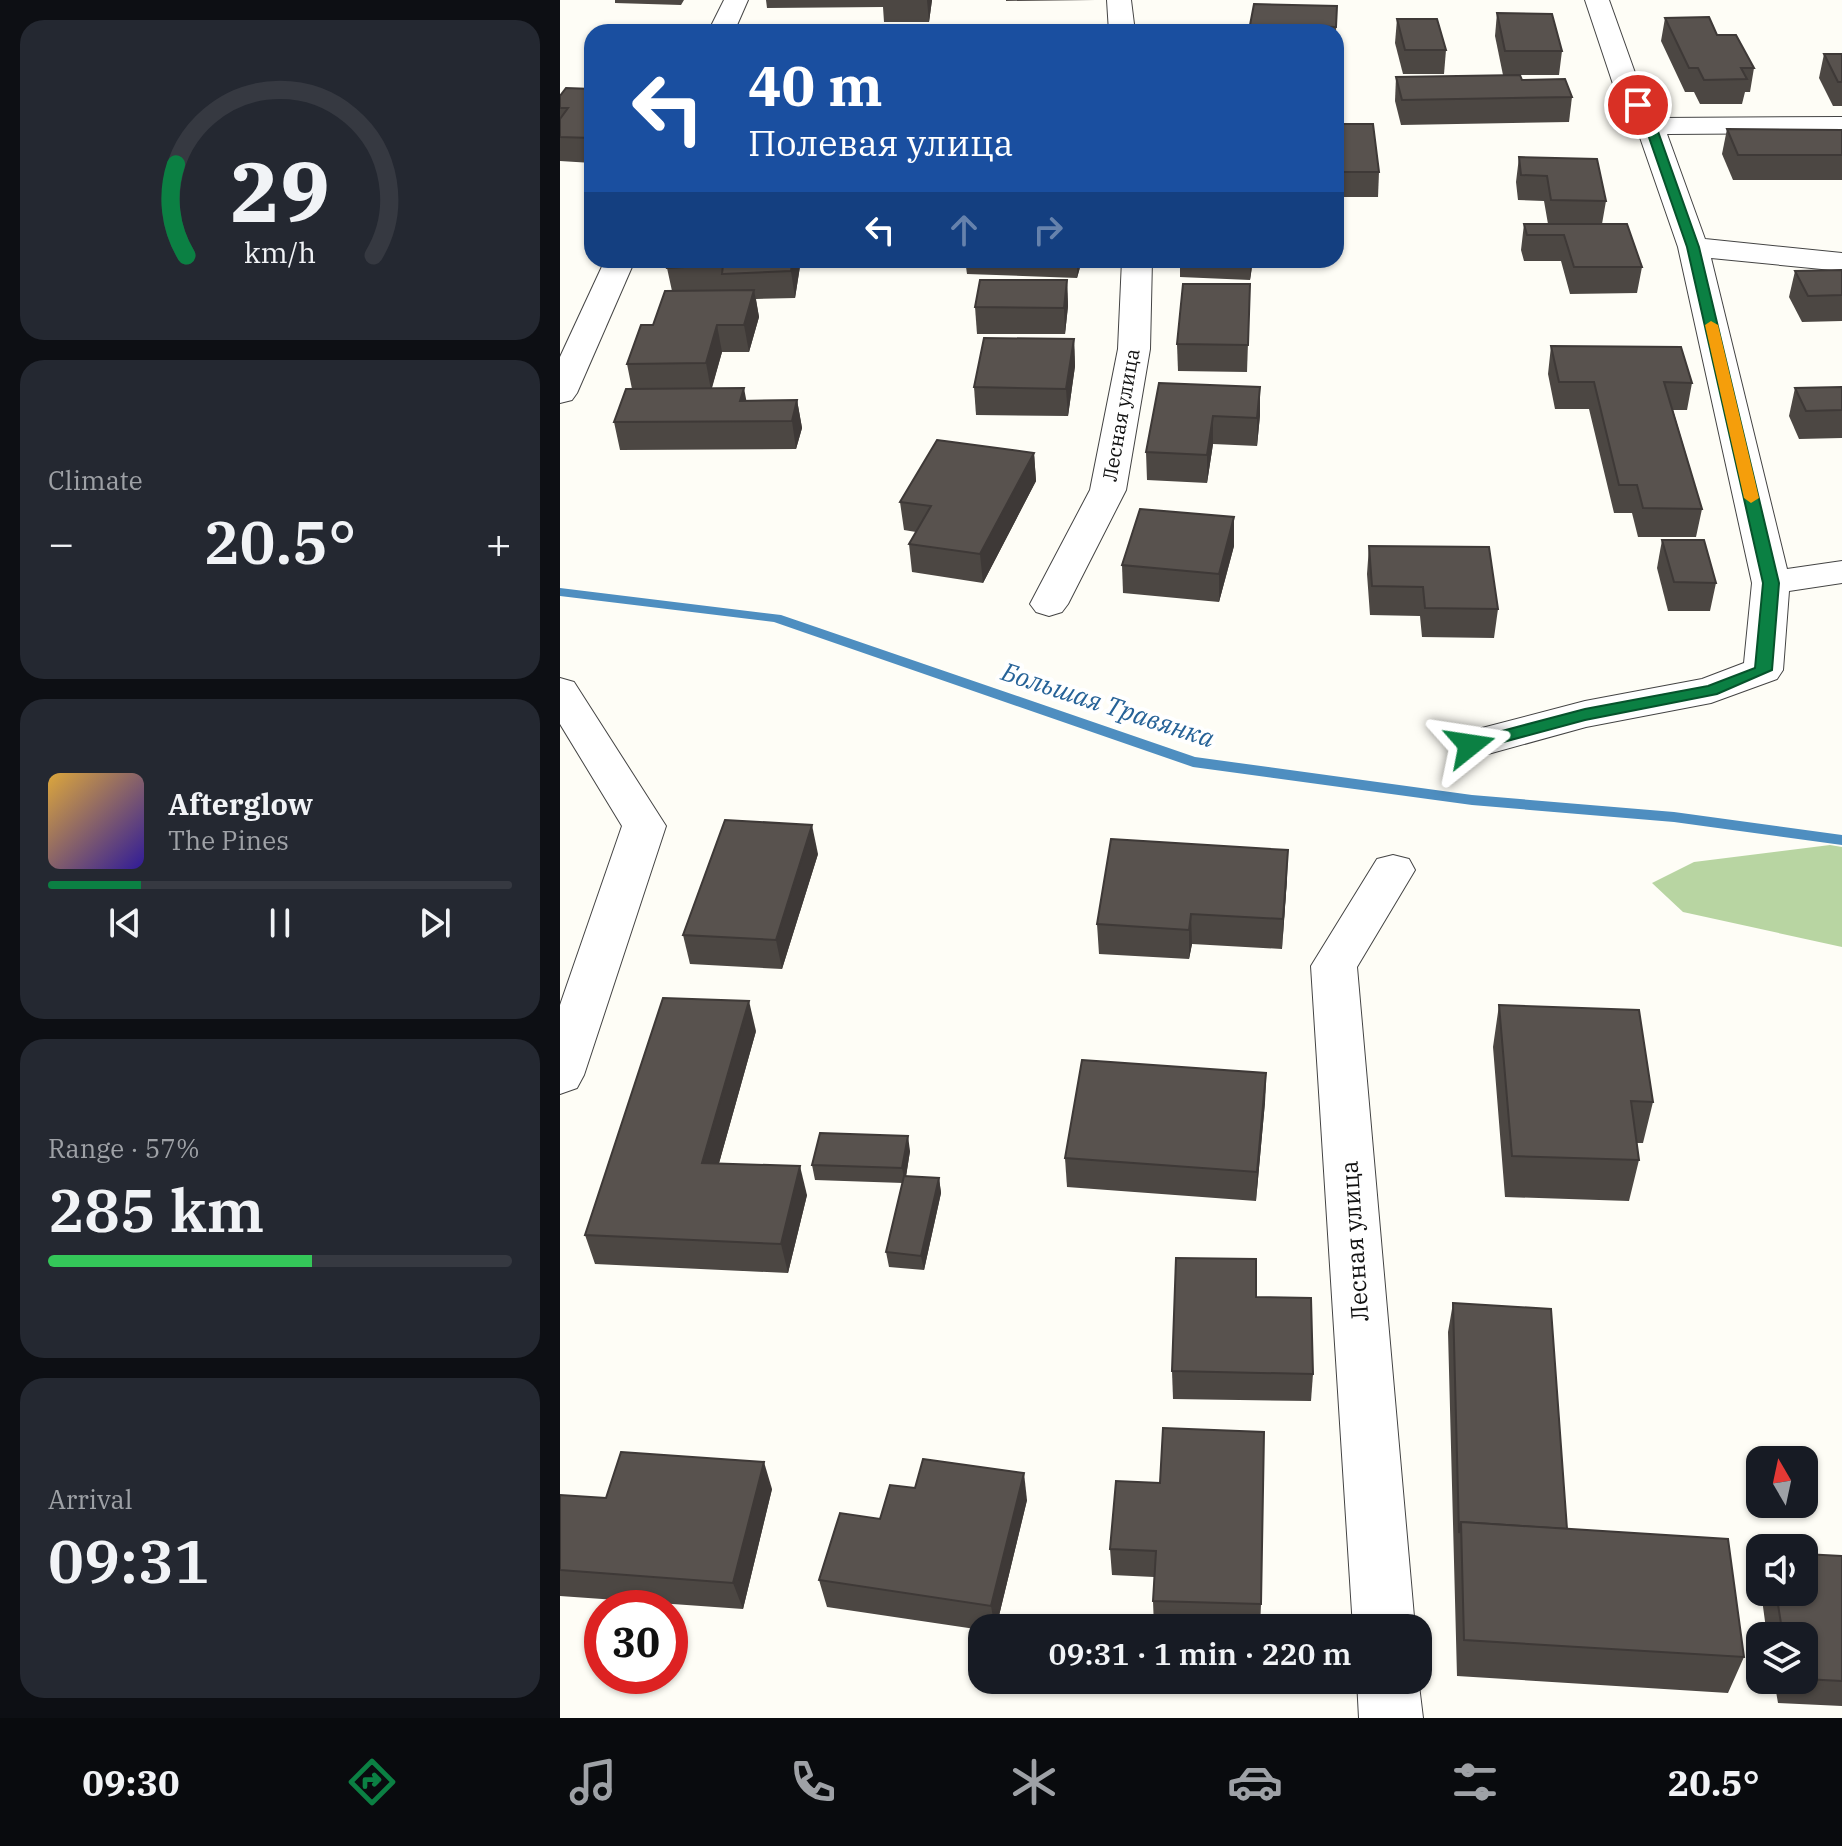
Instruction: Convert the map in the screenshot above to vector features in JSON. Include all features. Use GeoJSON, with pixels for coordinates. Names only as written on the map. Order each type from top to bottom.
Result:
{"type":"FeatureCollection","features":[{"type":"Feature","properties":{"kind":"street"},"geometry":{"type":"LineString","coordinates":[[725,24],[736,0]]}},
{"type":"Feature","properties":{"kind":"street"},"geometry":{"type":"LineString","coordinates":[[1119,0],[1121,24]]}},
{"type":"Feature","properties":{"kind":"street"},"geometry":{"type":"LineString","coordinates":[[1470,745],[1585,714],[1711,690],[1763,670],[1771,583],[1693,247],[1650,126],[1626,84],[1597,0]]}},
{"type":"Feature","properties":{"kind":"street"},"geometry":{"type":"LineString","coordinates":[[1650,126],[1842,125]]}},
{"type":"Feature","properties":{"kind":"street"},"geometry":{"type":"LineString","coordinates":[[1693,247],[1842,262]]}},
{"type":"Feature","properties":{"kind":"street"},"geometry":{"type":"LineString","coordinates":[[560,393],[616,268]]}},
{"type":"Feature","properties":{"kind":"street","name":"Лесная улица"},"geometry":{"type":"LineString","coordinates":[[1049,604],[1108,490],[1134,349],[1137,268]]}},
{"type":"Feature","properties":{"kind":"street"},"geometry":{"type":"LineString","coordinates":[[1771,583],[1842,572]]}},
{"type":"Feature","properties":{"kind":"street"},"geometry":{"type":"LineString","coordinates":[[560,691],[644,826],[560,1075]]}},
{"type":"Feature","properties":{"kind":"street","name":"Лесная улица"},"geometry":{"type":"LineString","coordinates":[[1383,1614],[1334,966],[1393,870]]}},
{"type":"Feature","properties":{"kind":"street"},"geometry":{"type":"LineString","coordinates":[[1389,1694],[1391,1718]]}},
{"type":"Feature","properties":{"kind":"green space"},"geometry":{"type":"Polygon","coordinates":[[[1830,845],[1842,847],[1842,947],[1683,912],[1652,883],[1694,862],[1830,845]]]}},
{"type":"Feature","properties":{"kind":"building"},"geometry":{"type":"Polygon","coordinates":[[[1254,4],[1337,6],[1336,24],[1250,24],[1254,4]]]}},
{"type":"Feature","properties":{"kind":"building"},"geometry":{"type":"Polygon","coordinates":[[[1497,13],[1552,14],[1562,51],[1505,51],[1497,13]]]}},
{"type":"Feature","properties":{"kind":"building"},"geometry":{"type":"Polygon","coordinates":[[[1709,17],[1717,35],[1736,35],[1754,68],[1741,68],[1747,79],[1704,80],[1698,68],[1689,68],[1665,18],[1709,17]]]}},
{"type":"Feature","properties":{"kind":"building"},"geometry":{"type":"Polygon","coordinates":[[[1397,19],[1437,19],[1446,50],[1405,50],[1397,19]]]}},
{"type":"Feature","properties":{"kind":"building"},"geometry":{"type":"Polygon","coordinates":[[[1824,54],[1842,54],[1842,82],[1838,82],[1824,54]]]}},
{"type":"Feature","properties":{"kind":"building"},"geometry":{"type":"Polygon","coordinates":[[[1520,75],[1522,80],[1565,79],[1572,97],[1402,100],[1396,77],[1520,75]]]}},
{"type":"Feature","properties":{"kind":"building"},"geometry":{"type":"Polygon","coordinates":[[[566,88],[584,89],[584,138],[560,137],[560,119],[568,108],[560,108],[560,96],[566,88]]]}},
{"type":"Feature","properties":{"kind":"building"},"geometry":{"type":"Polygon","coordinates":[[[1344,124],[1373,124],[1379,172],[1344,172],[1344,124]]]}},
{"type":"Feature","properties":{"kind":"building"},"geometry":{"type":"Polygon","coordinates":[[[1727,129],[1842,130],[1842,155],[1738,155],[1727,129]]]}},
{"type":"Feature","properties":{"kind":"building"},"geometry":{"type":"Polygon","coordinates":[[[1519,157],[1597,159],[1606,201],[1551,200],[1547,176],[1521,175],[1519,157]]]}},
{"type":"Feature","properties":{"kind":"building"},"geometry":{"type":"Polygon","coordinates":[[[1524,224],[1627,224],[1642,267],[1574,267],[1564,235],[1527,235],[1524,224]]]}},
{"type":"Feature","properties":{"kind":"building"},"geometry":{"type":"Polygon","coordinates":[[[723,268],[792,268],[791,271],[722,274],[723,268]]]}},
{"type":"Feature","properties":{"kind":"building"},"geometry":{"type":"Polygon","coordinates":[[[1842,270],[1842,295],[1808,296],[1795,271],[1842,270]]]}},
{"type":"Feature","properties":{"kind":"building"},"geometry":{"type":"Polygon","coordinates":[[[980,280],[1067,280],[1064,308],[975,307],[980,280]]]}},
{"type":"Feature","properties":{"kind":"building"},"geometry":{"type":"Polygon","coordinates":[[[1183,284],[1250,284],[1248,345],[1177,344],[1183,284]]]}},
{"type":"Feature","properties":{"kind":"building"},"geometry":{"type":"Polygon","coordinates":[[[754,290],[744,325],[717,325],[706,363],[627,364],[641,325],[653,325],[665,291],[754,290]]]}},
{"type":"Feature","properties":{"kind":"building"},"geometry":{"type":"Polygon","coordinates":[[[984,338],[1074,339],[1066,389],[974,387],[984,338]]]}},
{"type":"Feature","properties":{"kind":"building"},"geometry":{"type":"Polygon","coordinates":[[[1551,346],[1681,347],[1692,383],[1664,382],[1702,509],[1643,508],[1637,485],[1619,485],[1594,382],[1559,382],[1551,346]]]}},
{"type":"Feature","properties":{"kind":"building"},"geometry":{"type":"Polygon","coordinates":[[[1159,383],[1260,387],[1257,418],[1213,416],[1207,455],[1146,452],[1159,383]]]}},
{"type":"Feature","properties":{"kind":"building"},"geometry":{"type":"Polygon","coordinates":[[[1842,387],[1842,410],[1806,411],[1795,388],[1842,387]]]}},
{"type":"Feature","properties":{"kind":"building"},"geometry":{"type":"Polygon","coordinates":[[[744,388],[740,401],[797,400],[792,421],[614,422],[626,389],[744,388]]]}},
{"type":"Feature","properties":{"kind":"building"},"geometry":{"type":"Polygon","coordinates":[[[937,440],[1034,453],[980,554],[909,544],[931,506],[900,502],[937,440]]]}},
{"type":"Feature","properties":{"kind":"building"},"geometry":{"type":"Polygon","coordinates":[[[1140,509],[1234,517],[1219,574],[1122,565],[1140,509]]]}},
{"type":"Feature","properties":{"kind":"building"},"geometry":{"type":"Polygon","coordinates":[[[1662,540],[1704,540],[1716,583],[1674,582],[1662,540]]]}},
{"type":"Feature","properties":{"kind":"building"},"geometry":{"type":"Polygon","coordinates":[[[1369,546],[1489,547],[1498,609],[1425,608],[1423,587],[1372,586],[1369,546]]]}},
{"type":"Feature","properties":{"kind":"building"},"geometry":{"type":"Polygon","coordinates":[[[725,820],[812,825],[776,940],[683,935],[725,820]]]}},
{"type":"Feature","properties":{"kind":"building"},"geometry":{"type":"Polygon","coordinates":[[[1111,839],[1288,850],[1283,919],[1191,914],[1189,930],[1097,924],[1111,839]]]}},
{"type":"Feature","properties":{"kind":"building"},"geometry":{"type":"Polygon","coordinates":[[[663,998],[749,1001],[702,1163],[800,1166],[781,1244],[585,1235],[663,998]]]}},
{"type":"Feature","properties":{"kind":"building"},"geometry":{"type":"Polygon","coordinates":[[[1499,1005],[1639,1010],[1653,1102],[1631,1101],[1639,1160],[1512,1156],[1499,1005]]]}},
{"type":"Feature","properties":{"kind":"building"},"geometry":{"type":"Polygon","coordinates":[[[1082,1060],[1266,1073],[1257,1172],[1065,1158],[1082,1060]]]}},
{"type":"Feature","properties":{"kind":"building"},"geometry":{"type":"Polygon","coordinates":[[[820,1133],[908,1136],[902,1168],[812,1165],[820,1133]]]}},
{"type":"Feature","properties":{"kind":"building"},"geometry":{"type":"Polygon","coordinates":[[[904,1176],[939,1178],[921,1256],[886,1252],[904,1176]]]}},
{"type":"Feature","properties":{"kind":"building"},"geometry":{"type":"Polygon","coordinates":[[[1176,1258],[1256,1259],[1256,1297],[1311,1298],[1313,1374],[1172,1371],[1176,1258]]]}},
{"type":"Feature","properties":{"kind":"building"},"geometry":{"type":"Polygon","coordinates":[[[1453,1303],[1551,1309],[1567,1529],[1461,1522],[1459,1533],[1453,1303]]]}},
{"type":"Feature","properties":{"kind":"building"},"geometry":{"type":"Polygon","coordinates":[[[1163,1428],[1264,1432],[1261,1604],[1153,1601],[1156,1551],[1110,1549],[1116,1481],[1160,1483],[1163,1428]]]}},
{"type":"Feature","properties":{"kind":"building"},"geometry":{"type":"Polygon","coordinates":[[[621,1452],[764,1462],[733,1583],[560,1570],[560,1495],[606,1498],[621,1452]]]}},
{"type":"Feature","properties":{"kind":"building"},"geometry":{"type":"Polygon","coordinates":[[[923,1459],[1024,1473],[991,1606],[819,1580],[840,1513],[880,1519],[890,1485],[915,1488],[923,1459]]]}},
{"type":"Feature","properties":{"kind":"building"},"geometry":{"type":"Polygon","coordinates":[[[1461,1522],[1728,1539],[1744,1657],[1464,1640],[1461,1522]]]}},
{"type":"Feature","properties":{"kind":"building"},"geometry":{"type":"Polygon","coordinates":[[[1818,1555],[1842,1556],[1842,1681],[1818,1680],[1818,1622],[1781,1622],[1778,1606],[1818,1606],[1818,1555]]]}},
{"type":"Feature","properties":{"kind":"waterway","name":"Большая Травянка"},"geometry":{"type":"LineString","coordinates":[[560,592],[776,618],[1193,762],[1472,800],[1674,817],[1842,840]]}},
{"type":"Feature","properties":{"kind":"slow traffic"},"geometry":{"type":"LineString","coordinates":[[1711,325],[1751,498]]}},
{"type":"Feature","properties":{"kind":"route"},"geometry":{"type":"LineString","coordinates":[[1470,745],[1585,714],[1711,690],[1763,670],[1771,583],[1693,247],[1650,126],[1638,105]]}}]}
